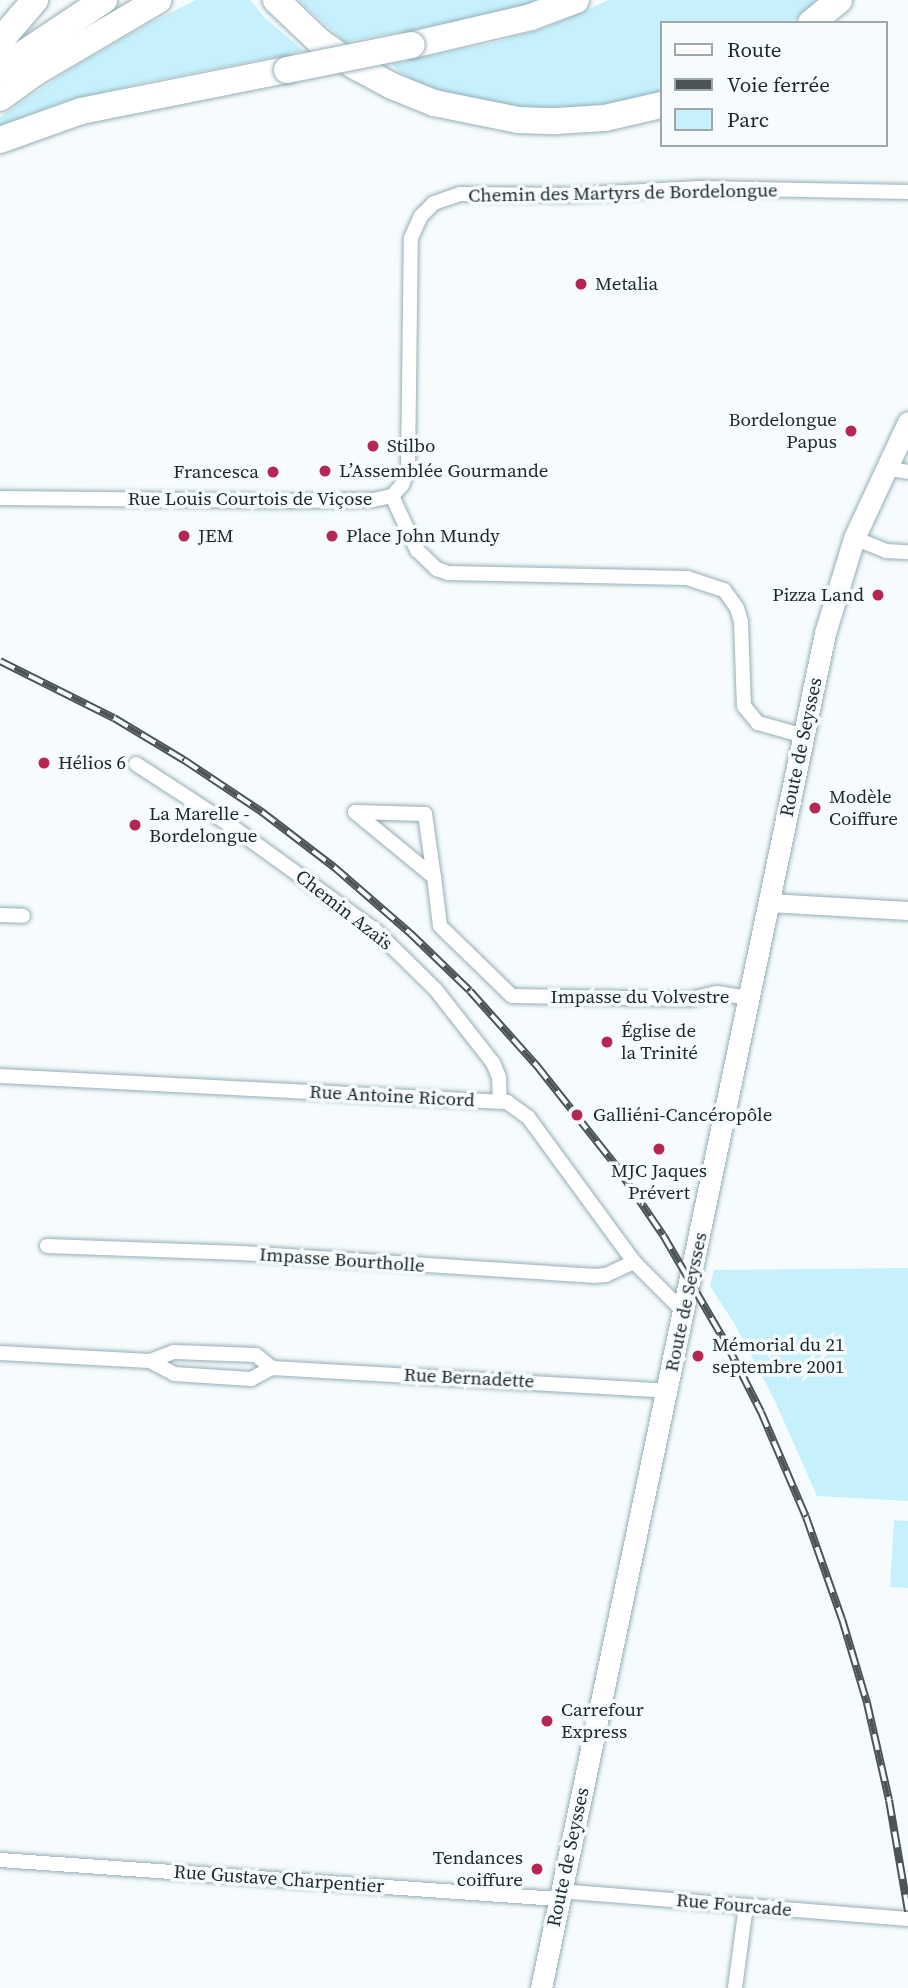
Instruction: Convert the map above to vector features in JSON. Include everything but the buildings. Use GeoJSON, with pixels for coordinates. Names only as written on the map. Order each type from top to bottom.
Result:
{"type":"FeatureCollection","features":[{"type":"Feature","properties":{"kind":"highway"},"geometry":{"type":"LineString","coordinates":[[0,41],[36,0]]}},
{"type":"Feature","properties":{"kind":"highway"},"geometry":{"type":"LineString","coordinates":[[0,69],[104,0]]}},
{"type":"Feature","properties":{"kind":"highway"},"geometry":{"type":"LineString","coordinates":[[0,98],[36,72],[158,0]]}},
{"type":"Feature","properties":{"kind":"highway"},"geometry":{"type":"LineString","coordinates":[[276,0],[320,42],[353,65],[391,86],[434,103],[518,120],[556,121],[605,118],[660,105]]}},
{"type":"Feature","properties":{"kind":"highway"},"geometry":{"type":"LineString","coordinates":[[0,140],[82,111],[412,45],[531,17],[576,0]]}},
{"type":"Feature","properties":{"kind":"highway"},"geometry":{"type":"LineString","coordinates":[[813,21],[839,0]]}},
{"type":"Feature","properties":{"kind":"main road","name":"Route de Seysses"},"geometry":{"type":"LineString","coordinates":[[541,1988],[685,1313],[825,633],[853,538],[908,422]]}},
{"type":"Feature","properties":{"kind":"street","name":"Chemin des Martyrs de Bordelongue"},"geometry":{"type":"LineString","coordinates":[[392,496],[402,485],[408,469],[411,238],[421,216],[434,203],[460,194],[570,195],[700,188],[908,192]]}},
{"type":"Feature","properties":{"kind":"street"},"geometry":{"type":"LineString","coordinates":[[886,468],[908,472]]}},
{"type":"Feature","properties":{"kind":"street","name":"Rue Louis Courtois de Viçose"},"geometry":{"type":"LineString","coordinates":[[0,498],[290,501],[373,500],[392,496],[417,551],[437,569],[448,573],[687,578],[724,590],[737,608],[741,622],[744,706],[758,723],[804,737]]}},
{"type":"Feature","properties":{"kind":"street"},"geometry":{"type":"LineString","coordinates":[[853,538],[886,551],[908,552]]}},
{"type":"Feature","properties":{"kind":"street","name":"Chemin Azaïs"},"geometry":{"type":"LineString","coordinates":[[136,764],[228,823],[376,931],[436,990],[493,1063],[499,1077],[500,1101]]}},
{"type":"Feature","properties":{"kind":"street","name":"Impasse du Volvestre"},"geometry":{"type":"LineString","coordinates":[[434,877],[355,812],[425,814],[434,877],[440,926],[512,996],[691,999],[717,993],[750,999]]}},
{"type":"Feature","properties":{"kind":"street"},"geometry":{"type":"LineString","coordinates":[[770,903],[908,911]]}},
{"type":"Feature","properties":{"kind":"street"},"geometry":{"type":"LineString","coordinates":[[0,915],[23,916]]}},
{"type":"Feature","properties":{"kind":"street","name":"Rue Antoine Ricord"},"geometry":{"type":"LineString","coordinates":[[0,1076],[500,1101],[515,1105],[528,1117],[634,1262],[685,1313]]}},
{"type":"Feature","properties":{"kind":"street","name":"Impasse Bourtholle"},"geometry":{"type":"LineString","coordinates":[[47,1247],[241,1254],[593,1276],[606,1275],[634,1262]]}},
{"type":"Feature","properties":{"kind":"street","name":"Rue Bernadette"},"geometry":{"type":"LineString","coordinates":[[0,1353],[150,1361],[174,1352],[257,1354],[272,1368]]}},
{"type":"Feature","properties":{"kind":"street","name":"Rue Bernadette"},"geometry":{"type":"LineString","coordinates":[[150,1361],[174,1374],[251,1379],[272,1368],[667,1391]]}},
{"type":"Feature","properties":{"kind":"street","name":"Rue Gustave Charpentier"},"geometry":{"type":"LineString","coordinates":[[0,1860],[559,1895]]}},
{"type":"Feature","properties":{"kind":"street","name":"Rue Fourcade"},"geometry":{"type":"LineString","coordinates":[[559,1895],[908,1919]]}},
{"type":"Feature","properties":{"kind":"street"},"geometry":{"type":"LineString","coordinates":[[735,1988],[746,1906]]}},
{"type":"Feature","properties":{"kind":"green space"},"geometry":{"type":"Polygon","coordinates":[[[196,0],[250,0],[266,19],[304,51],[141,83],[60,103],[0,126],[0,117],[64,73],[148,24],[196,0]]]}},
{"type":"Feature","properties":{"kind":"green space"},"geometry":{"type":"Polygon","coordinates":[[[298,0],[542,0],[475,18],[345,42],[298,0]]]}},
{"type":"Feature","properties":{"kind":"green space"},"geometry":{"type":"Polygon","coordinates":[[[609,0],[820,0],[793,21],[660,21],[660,93],[620,103],[544,109],[501,105],[423,86],[398,71],[392,64],[496,42],[545,28],[609,0]]]}},
{"type":"Feature","properties":{"kind":"green space"},"geometry":{"type":"Polygon","coordinates":[[[908,1268],[908,1501],[817,1496],[774,1399],[734,1323],[710,1286],[714,1270],[908,1268]]]}},
{"type":"Feature","properties":{"kind":"green space"},"geometry":{"type":"Polygon","coordinates":[[[894,1520],[908,1521],[908,1588],[890,1587],[894,1520]]]}},
{"type":"Feature","properties":{"kind":"railway"},"geometry":{"type":"LineString","coordinates":[[0,661],[114,718],[184,760],[262,812],[334,867],[410,933],[470,991],[537,1066],[614,1163],[663,1235],[727,1345],[761,1412],[806,1517],[842,1619],[867,1703],[889,1800],[908,1911]]}},
{"type":"Feature","properties":{"kind":"place","name":"Metalia"},"geometry":{"type":"Point","coordinates":[581,284]}},
{"type":"Feature","properties":{"kind":"place","name":"Bordelongue Papus"},"geometry":{"type":"Point","coordinates":[851,431]}},
{"type":"Feature","properties":{"kind":"place","name":"Stilbo"},"geometry":{"type":"Point","coordinates":[373,446]}},
{"type":"Feature","properties":{"kind":"place","name":"L’Assemblée Gourmande"},"geometry":{"type":"Point","coordinates":[325,471]}},
{"type":"Feature","properties":{"kind":"place","name":"Francesca"},"geometry":{"type":"Point","coordinates":[273,472]}},
{"type":"Feature","properties":{"kind":"place","name":"JEM"},"geometry":{"type":"Point","coordinates":[184,536]}},
{"type":"Feature","properties":{"kind":"place","name":"Place John Mundy"},"geometry":{"type":"Point","coordinates":[332,536]}},
{"type":"Feature","properties":{"kind":"place","name":"Pizza Land"},"geometry":{"type":"Point","coordinates":[878,595]}},
{"type":"Feature","properties":{"kind":"place","name":"Hélios 6"},"geometry":{"type":"Point","coordinates":[44,763]}},
{"type":"Feature","properties":{"kind":"place","name":"Modèle Coiffure"},"geometry":{"type":"Point","coordinates":[815,808]}},
{"type":"Feature","properties":{"kind":"place","name":"La Marelle - Bordelongue"},"geometry":{"type":"Point","coordinates":[135,825]}},
{"type":"Feature","properties":{"kind":"place","name":"Église de la Trinité"},"geometry":{"type":"Point","coordinates":[607,1042]}},
{"type":"Feature","properties":{"kind":"place","name":"Galliéni-Cancéropôle"},"geometry":{"type":"Point","coordinates":[577,1115]}},
{"type":"Feature","properties":{"kind":"place","name":"MJC Jaques Prévert"},"geometry":{"type":"Point","coordinates":[659,1149]}},
{"type":"Feature","properties":{"kind":"place","name":"Mémorial du 21 septembre 2001"},"geometry":{"type":"Point","coordinates":[698,1356]}},
{"type":"Feature","properties":{"kind":"place","name":"Carrefour Express"},"geometry":{"type":"Point","coordinates":[547,1721]}},
{"type":"Feature","properties":{"kind":"place","name":"Tendances coiffure"},"geometry":{"type":"Point","coordinates":[537,1869]}}]}
